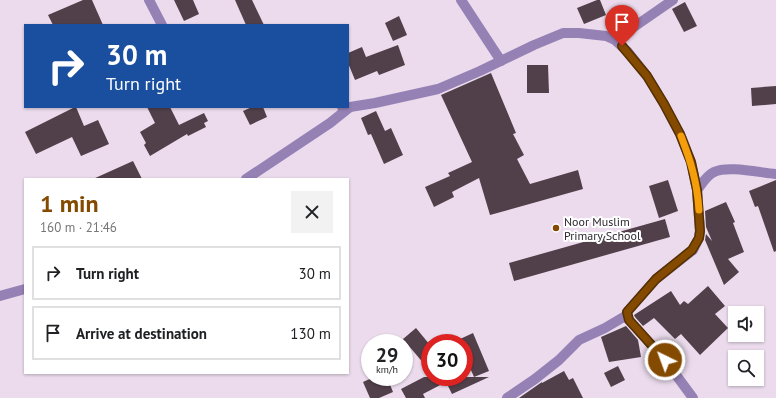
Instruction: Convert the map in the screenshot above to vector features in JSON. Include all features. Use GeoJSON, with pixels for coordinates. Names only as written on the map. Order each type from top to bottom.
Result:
{"type":"FeatureCollection","features":[{"type":"Feature","properties":{"kind":"street"},"geometry":{"type":"LineString","coordinates":[[149,0],[161,24]]}},
{"type":"Feature","properties":{"kind":"street"},"geometry":{"type":"LineString","coordinates":[[461,0],[501,61]]}},
{"type":"Feature","properties":{"kind":"street"},"geometry":{"type":"LineString","coordinates":[[615,40],[673,0]]}},
{"type":"Feature","properties":{"kind":"street"},"geometry":{"type":"LineString","coordinates":[[349,107],[391,100],[438,89],[501,61],[534,44],[563,33],[606,36],[615,40],[628,52],[647,76],[674,122],[691,162],[697,190],[700,231],[696,245],[688,254],[656,279],[646,289],[628,309],[627,315],[665,360],[692,398]]}},
{"type":"Feature","properties":{"kind":"street"},"geometry":{"type":"LineString","coordinates":[[248,178],[330,123],[345,108]]}},
{"type":"Feature","properties":{"kind":"street"},"geometry":{"type":"LineString","coordinates":[[697,190],[707,177],[714,172],[747,170],[776,174]]}},
{"type":"Feature","properties":{"kind":"street"},"geometry":{"type":"LineString","coordinates":[[0,296],[24,289]]}},
{"type":"Feature","properties":{"kind":"street"},"geometry":{"type":"LineString","coordinates":[[506,398],[535,379],[559,360],[579,340],[605,328],[627,315]]}},
{"type":"Feature","properties":{"kind":"building"},"geometry":{"type":"Polygon","coordinates":[[[83,0],[92,0],[103,24],[52,24],[48,15],[83,0]]]}},
{"type":"Feature","properties":{"kind":"building"},"geometry":{"type":"Polygon","coordinates":[[[174,0],[193,0],[199,14],[184,21],[174,0]]]}},
{"type":"Feature","properties":{"kind":"building"},"geometry":{"type":"Polygon","coordinates":[[[235,0],[252,0],[264,24],[246,24],[235,0]]]}},
{"type":"Feature","properties":{"kind":"building"},"geometry":{"type":"Polygon","coordinates":[[[600,0],[606,15],[584,24],[577,8],[600,0]]]}},
{"type":"Feature","properties":{"kind":"building"},"geometry":{"type":"Polygon","coordinates":[[[685,2],[697,26],[684,32],[672,9],[685,2]]]}},
{"type":"Feature","properties":{"kind":"building"},"geometry":{"type":"Polygon","coordinates":[[[399,16],[407,35],[393,41],[385,23],[399,16]]]}},
{"type":"Feature","properties":{"kind":"building"},"geometry":{"type":"Polygon","coordinates":[[[398,45],[405,65],[379,75],[377,71],[355,80],[349,65],[349,53],[362,47],[366,57],[398,45]]]}},
{"type":"Feature","properties":{"kind":"building"},"geometry":{"type":"Polygon","coordinates":[[[527,65],[548,65],[549,93],[527,93],[527,65]]]}},
{"type":"Feature","properties":{"kind":"building"},"geometry":{"type":"Polygon","coordinates":[[[491,73],[516,133],[513,134],[524,155],[517,159],[530,184],[578,170],[583,189],[490,215],[479,178],[452,192],[454,197],[434,207],[425,187],[450,176],[448,173],[472,162],[441,95],[491,73]]]}},
{"type":"Feature","properties":{"kind":"building"},"geometry":{"type":"Polygon","coordinates":[[[776,86],[776,104],[752,106],[751,88],[776,86]]]}},
{"type":"Feature","properties":{"kind":"building"},"geometry":{"type":"Polygon","coordinates":[[[73,108],[76,108],[84,126],[98,120],[109,144],[81,156],[72,137],[36,154],[25,132],[73,108]]]}},
{"type":"Feature","properties":{"kind":"building"},"geometry":{"type":"Polygon","coordinates":[[[148,108],[170,108],[179,125],[204,113],[208,121],[204,123],[206,127],[188,136],[187,134],[150,156],[144,145],[146,143],[140,132],[155,123],[148,108]]]}},
{"type":"Feature","properties":{"kind":"building"},"geometry":{"type":"Polygon","coordinates":[[[250,108],[263,108],[267,117],[250,125],[243,111],[250,108]]]}},
{"type":"Feature","properties":{"kind":"building"},"geometry":{"type":"Polygon","coordinates":[[[376,111],[385,131],[391,128],[403,155],[384,164],[371,134],[368,135],[361,118],[376,111]]]}},
{"type":"Feature","properties":{"kind":"building"},"geometry":{"type":"Polygon","coordinates":[[[133,161],[142,178],[95,178],[133,161]]]}},
{"type":"Feature","properties":{"kind":"building"},"geometry":{"type":"Polygon","coordinates":[[[668,180],[678,211],[659,218],[649,186],[668,180]]]}},
{"type":"Feature","properties":{"kind":"building"},"geometry":{"type":"Polygon","coordinates":[[[776,180],[776,251],[774,252],[758,206],[755,207],[749,191],[776,180]]]}},
{"type":"Feature","properties":{"kind":"building"},"geometry":{"type":"Polygon","coordinates":[[[726,202],[735,222],[733,223],[744,252],[728,259],[739,272],[724,285],[705,240],[706,234],[712,241],[706,227],[705,211],[726,202]]]}},
{"type":"Feature","properties":{"kind":"building"},"geometry":{"type":"Polygon","coordinates":[[[665,219],[670,237],[514,281],[509,263],[665,219]]]}},
{"type":"Feature","properties":{"kind":"building"},"geometry":{"type":"Polygon","coordinates":[[[708,286],[725,306],[715,314],[728,328],[700,355],[681,334],[675,339],[654,318],[643,326],[634,315],[671,291],[680,305],[684,301],[688,304],[708,286]]]}},
{"type":"Feature","properties":{"kind":"building"},"geometry":{"type":"Polygon","coordinates":[[[626,326],[638,340],[641,357],[609,362],[601,337],[626,326]]]}},
{"type":"Feature","properties":{"kind":"building"},"geometry":{"type":"Polygon","coordinates":[[[416,328],[421,334],[421,360],[413,351],[413,334],[409,334],[416,328]]]}},
{"type":"Feature","properties":{"kind":"building"},"geometry":{"type":"Polygon","coordinates":[[[473,333],[489,371],[474,377],[473,334],[471,334],[473,333]]]}},
{"type":"Feature","properties":{"kind":"building"},"geometry":{"type":"Polygon","coordinates":[[[618,366],[625,380],[611,387],[604,373],[618,366]]]}},
{"type":"Feature","properties":{"kind":"building"},"geometry":{"type":"Polygon","coordinates":[[[564,371],[569,380],[573,378],[583,398],[519,398],[542,382],[564,371]]]}},
{"type":"Feature","properties":{"kind":"building"},"geometry":{"type":"Polygon","coordinates":[[[473,377],[489,377],[473,384],[473,377]]]}},
{"type":"Feature","properties":{"kind":"building"},"geometry":{"type":"Polygon","coordinates":[[[421,379],[421,386],[438,386],[423,394],[425,398],[406,398],[401,389],[407,386],[413,386],[413,383],[421,379]]]}},
{"type":"Feature","properties":{"kind":"building"},"geometry":{"type":"Polygon","coordinates":[[[365,386],[391,386],[393,392],[379,398],[370,398],[365,386]]]}},
{"type":"Feature","properties":{"kind":"building"},"geometry":{"type":"Polygon","coordinates":[[[448,386],[469,386],[452,394],[448,386]]]}},
{"type":"Feature","properties":{"kind":"slow traffic"},"geometry":{"type":"LineString","coordinates":[[681,136],[691,162],[697,190],[699,210]]}},
{"type":"Feature","properties":{"kind":"place","name":"Noor Muslim Primary School"},"geometry":{"type":"Point","coordinates":[556,228]}},
{"type":"Feature","properties":{"kind":"route"},"geometry":{"type":"LineString","coordinates":[[622,46],[647,76],[674,122],[691,162],[697,190],[700,231],[696,245],[688,254],[656,279],[628,309],[627,312],[629,320],[665,360]]}}]}
